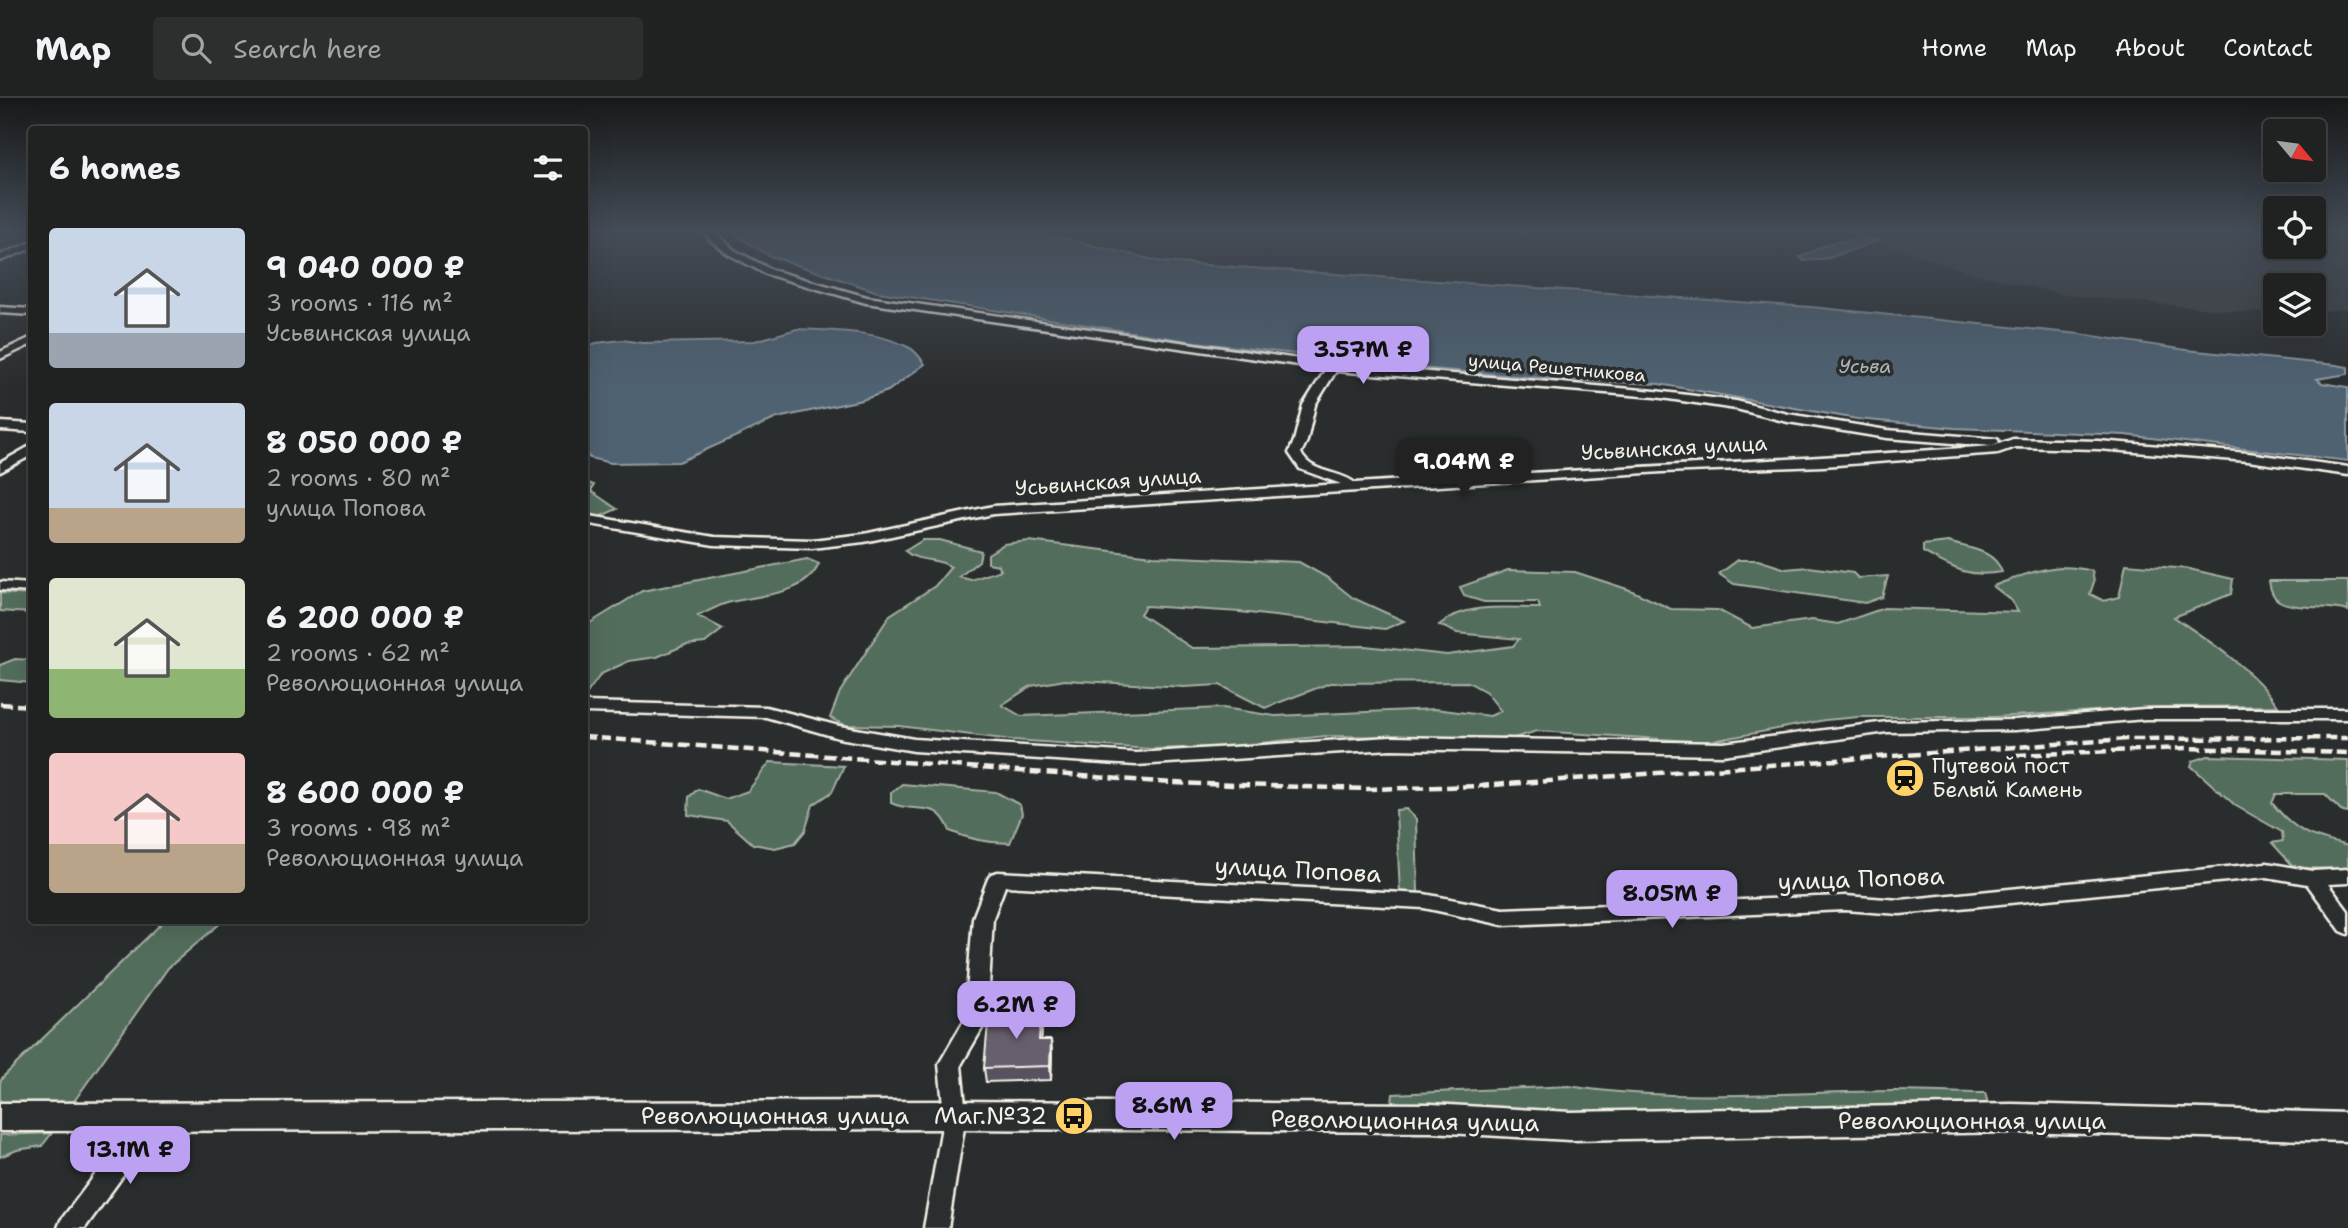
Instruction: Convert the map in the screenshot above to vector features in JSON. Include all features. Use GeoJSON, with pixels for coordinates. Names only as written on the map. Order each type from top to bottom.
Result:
{"type":"FeatureCollection","features":[{"type":"Feature","properties":{"kind":"street","name":"улица Решетникова"},"geometry":{"type":"LineString","coordinates":[[806,283],[866,300],[1333,368],[1655,394],[1736,405],[1788,418],[1886,434],[2013,443]]}},
{"type":"Feature","properties":{"kind":"street"},"geometry":{"type":"LineString","coordinates":[[0,310],[28,312]]}},
{"type":"Feature","properties":{"kind":"street"},"geometry":{"type":"LineString","coordinates":[[0,356],[28,342]]}},
{"type":"Feature","properties":{"kind":"street"},"geometry":{"type":"LineString","coordinates":[[1333,368],[1308,408],[1303,440],[1295,453],[1305,468],[1339,479],[1353,488]]}},
{"type":"Feature","properties":{"kind":"street"},"geometry":{"type":"LineString","coordinates":[[0,426],[28,428]]}},
{"type":"Feature","properties":{"kind":"street","name":"Усьвинская улица"},"geometry":{"type":"LineString","coordinates":[[588,521],[699,541],[795,545],[848,540],[958,514],[993,510],[1662,468],[1823,462],[1998,449],[2013,443],[2188,451],[2348,471]]}},
{"type":"Feature","properties":{"kind":"street"},"geometry":{"type":"LineString","coordinates":[[0,468],[28,451]]}},
{"type":"Feature","properties":{"kind":"street"},"geometry":{"type":"LineString","coordinates":[[0,586],[28,588]]}},
{"type":"Feature","properties":{"kind":"street"},"geometry":{"type":"LineString","coordinates":[[588,707],[766,712],[839,732],[914,745],[1136,759],[1391,743],[1723,749],[1886,727],[2015,725],[2145,714],[2348,714]]}},
{"type":"Feature","properties":{"kind":"street","name":"улица Попова"},"geometry":{"type":"LineString","coordinates":[[955,1115],[950,1064],[976,1020],[983,918],[998,879],[1424,901],[1503,917],[1845,903],[1900,907],[2267,870],[2313,878],[2348,876]]}},
{"type":"Feature","properties":{"kind":"street"},"geometry":{"type":"LineString","coordinates":[[2313,878],[2348,926]]}},
{"type":"Feature","properties":{"kind":"street"},"geometry":{"type":"LineString","coordinates":[[936,1228],[955,1115]]}},
{"type":"Feature","properties":{"kind":"street","name":"Революционная улица"},"geometry":{"type":"LineString","coordinates":[[0,1117],[955,1115],[1431,1118],[1570,1126],[2012,1118],[2348,1127]]}},
{"type":"Feature","properties":{"kind":"street"},"geometry":{"type":"LineString","coordinates":[[70,1228],[153,1116]]}},
{"type":"Feature","properties":{"kind":"shaded area"},"geometry":{"type":"Polygon","coordinates":[[[2012,283],[2263,283],[2263,312],[2066,295],[2012,283]]]}},
{"type":"Feature","properties":{"kind":"shaded area"},"geometry":{"type":"Polygon","coordinates":[[[2326,283],[2348,283],[2348,309],[2326,311],[2326,283]]]}},
{"type":"Feature","properties":{"kind":"green space"},"geometry":{"type":"Polygon","coordinates":[[[588,483],[594,485],[591,491],[617,509],[599,517],[588,514],[588,483]]]}},
{"type":"Feature","properties":{"kind":"green space"},"geometry":{"type":"Polygon","coordinates":[[[923,540],[940,540],[981,551],[979,561],[959,577],[971,580],[1001,570],[998,565],[988,563],[988,554],[1004,544],[1029,541],[1153,556],[1299,562],[1328,578],[1353,598],[1404,621],[1385,629],[1240,612],[1145,606],[1140,614],[1192,648],[1365,646],[1447,655],[1513,646],[1519,639],[1457,633],[1439,625],[1450,618],[1474,610],[1501,607],[1540,608],[1538,602],[1484,602],[1464,596],[1460,587],[1508,570],[1575,572],[1630,590],[1671,609],[1718,610],[1752,628],[1812,620],[1838,624],[1884,608],[2018,612],[2011,600],[1993,586],[2041,570],[2065,567],[2092,571],[2094,582],[2090,594],[2104,601],[2119,597],[2126,564],[2189,569],[2233,579],[2231,594],[2174,617],[2244,669],[2278,706],[2161,707],[1995,717],[1859,717],[1825,720],[1707,742],[1537,731],[1514,738],[1326,736],[1223,747],[1150,749],[1012,740],[899,726],[845,725],[830,718],[840,692],[890,615],[935,586],[951,567],[910,555],[905,551],[923,540]],[[1065,680],[1031,686],[1002,705],[1021,716],[1223,708],[1275,716],[1435,709],[1490,716],[1501,711],[1486,692],[1468,682],[1330,683],[1265,708],[1220,685],[1184,687],[1065,680]]]}},
{"type":"Feature","properties":{"kind":"green space"},"geometry":{"type":"Polygon","coordinates":[[[1948,542],[1987,554],[2002,572],[1970,573],[1923,552],[1923,545],[1948,542]]]}},
{"type":"Feature","properties":{"kind":"green space"},"geometry":{"type":"Polygon","coordinates":[[[807,559],[819,564],[812,575],[791,589],[724,604],[698,616],[723,629],[705,643],[685,645],[657,657],[629,661],[601,674],[588,692],[588,624],[642,591],[807,559]]]}},
{"type":"Feature","properties":{"kind":"green space"},"geometry":{"type":"Polygon","coordinates":[[[1738,560],[1758,560],[1786,569],[1809,567],[1853,573],[1858,578],[1888,576],[1882,597],[1865,603],[1734,584],[1719,574],[1738,560]]]}},
{"type":"Feature","properties":{"kind":"green space"},"geometry":{"type":"Polygon","coordinates":[[[2269,581],[2348,581],[2348,611],[2286,604],[2275,597],[2269,581]]]}},
{"type":"Feature","properties":{"kind":"green space"},"geometry":{"type":"Polygon","coordinates":[[[0,593],[28,595],[28,613],[0,611],[0,593]]]}},
{"type":"Feature","properties":{"kind":"green space"},"geometry":{"type":"Polygon","coordinates":[[[15,659],[28,660],[28,683],[0,680],[0,665],[15,659]]]}},
{"type":"Feature","properties":{"kind":"green space"},"geometry":{"type":"Polygon","coordinates":[[[2208,756],[2348,760],[2348,813],[2343,812],[2325,794],[2276,794],[2272,803],[2297,828],[2324,840],[2348,846],[2348,869],[2295,868],[2272,843],[2283,841],[2282,832],[2236,806],[2191,766],[2193,761],[2208,756]]]}},
{"type":"Feature","properties":{"kind":"green space"},"geometry":{"type":"Polygon","coordinates":[[[770,762],[844,766],[832,792],[813,805],[805,831],[795,843],[775,848],[753,844],[727,821],[688,815],[689,797],[698,789],[726,799],[748,791],[770,762]]]}},
{"type":"Feature","properties":{"kind":"green space"},"geometry":{"type":"Polygon","coordinates":[[[902,784],[996,792],[1020,805],[1022,814],[1010,843],[972,839],[950,831],[939,814],[932,810],[891,803],[891,793],[902,784]]]}},
{"type":"Feature","properties":{"kind":"green space"},"geometry":{"type":"Polygon","coordinates":[[[1406,809],[1416,819],[1418,891],[1411,895],[1400,894],[1396,810],[1406,809]]]}},
{"type":"Feature","properties":{"kind":"green space"},"geometry":{"type":"Polygon","coordinates":[[[161,924],[219,924],[168,968],[70,1107],[0,1103],[0,1082],[161,924]]]}},
{"type":"Feature","properties":{"kind":"green space"},"geometry":{"type":"Polygon","coordinates":[[[1569,1086],[1691,1095],[1894,1091],[1985,1093],[1990,1110],[1577,1116],[1391,1111],[1393,1094],[1569,1086]]]}},
{"type":"Feature","properties":{"kind":"green space"},"geometry":{"type":"Polygon","coordinates":[[[52,1133],[42,1146],[17,1150],[0,1157],[0,1135],[52,1133]]]}},
{"type":"Feature","properties":{"kind":"water","name":"Усьва"},"geometry":{"type":"Polygon","coordinates":[[[850,283],[1462,283],[1811,307],[2080,334],[2186,350],[2348,367],[2348,374],[2317,379],[2322,383],[2348,387],[2348,461],[2125,435],[1954,428],[1857,419],[1659,384],[1563,380],[1395,366],[1195,342],[878,292],[850,283]]]}},
{"type":"Feature","properties":{"kind":"water"},"geometry":{"type":"Polygon","coordinates":[[[797,329],[855,332],[897,342],[912,349],[925,364],[888,391],[862,400],[777,418],[679,462],[611,463],[588,456],[588,408],[592,394],[588,382],[588,347],[622,340],[642,343],[755,341],[797,329]]]}},
{"type":"Feature","properties":{"kind":"building"},"geometry":{"type":"Polygon","coordinates":[[[1041,1010],[1039,1040],[1051,1040],[1050,1066],[984,1068],[989,1012],[1041,1010]]]}},
{"type":"Feature","properties":{"kind":"railway"},"geometry":{"type":"LineString","coordinates":[[0,704],[28,706]]}},
{"type":"Feature","properties":{"kind":"railway"},"geometry":{"type":"LineString","coordinates":[[588,737],[1171,783],[1369,789],[1479,786],[2126,739],[2348,738]]}},
{"type":"Feature","properties":{"kind":"railway"},"geometry":{"type":"LineString","coordinates":[[2016,755],[2186,748],[2348,753]]}},
{"type":"Feature","properties":{"kind":"place","name":"Путевой пост Белый Камень"},"geometry":{"type":"Point","coordinates":[1905,778]}},
{"type":"Feature","properties":{"kind":"place","name":"Маг.№32"},"geometry":{"type":"Point","coordinates":[1074,1116]}}]}
